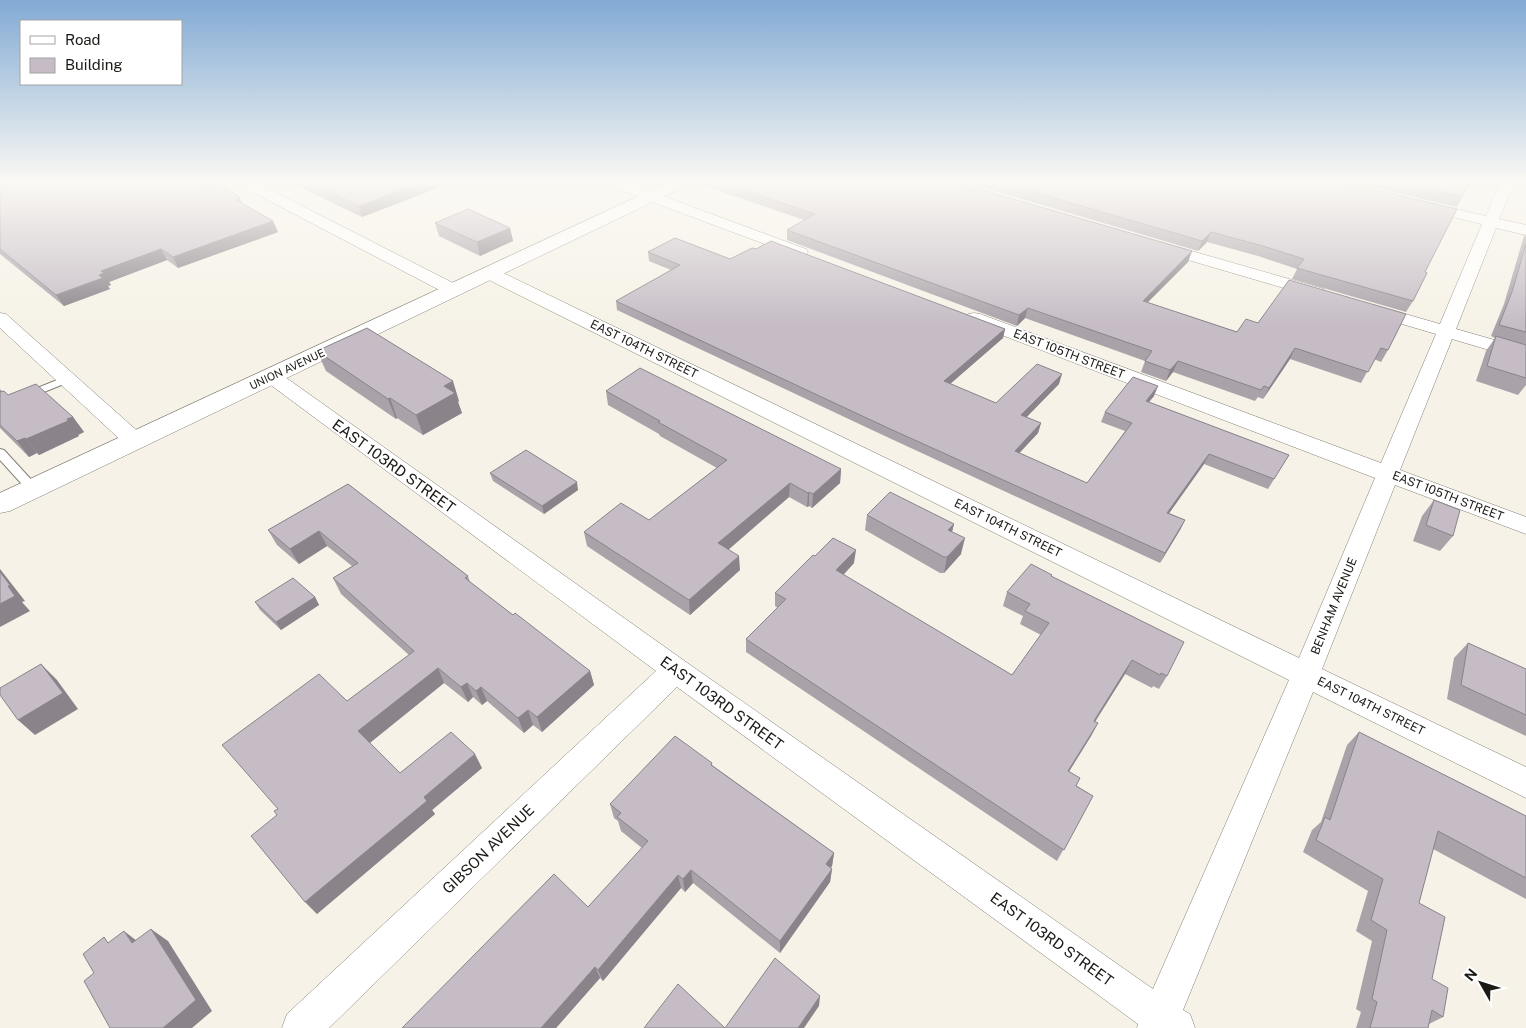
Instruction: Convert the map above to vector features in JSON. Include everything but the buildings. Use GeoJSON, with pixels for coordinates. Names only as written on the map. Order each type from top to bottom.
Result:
{"type":"FeatureCollection","features":[{"type":"Feature","properties":{"kind":"main road","name":"UNION AVENUE"},"geometry":{"type":"LineString","coordinates":[[0,504],[580,230]]}},
{"type":"Feature","properties":{"kind":"street"},"geometry":{"type":"LineString","coordinates":[[337,230],[453,290]]}},
{"type":"Feature","properties":{"kind":"street"},"geometry":{"type":"LineString","coordinates":[[740,230],[813,258]]}},
{"type":"Feature","properties":{"kind":"street","name":"BENHAM AVENUE"},"geometry":{"type":"LineString","coordinates":[[1164,1024],[1487,230]]}},
{"type":"Feature","properties":{"kind":"street"},"geometry":{"type":"LineString","coordinates":[[1141,241],[1329,297]]}},
{"type":"Feature","properties":{"kind":"street","name":"EAST 104TH STREET"},"geometry":{"type":"LineString","coordinates":[[489,273],[1526,783]]}},
{"type":"Feature","properties":{"kind":"street"},"geometry":{"type":"LineString","coordinates":[[1358,305],[1526,355]]}},
{"type":"Feature","properties":{"kind":"street","name":"EAST 105TH STREET"},"geometry":{"type":"LineString","coordinates":[[961,313],[1526,526]]}},
{"type":"Feature","properties":{"kind":"street"},"geometry":{"type":"LineString","coordinates":[[0,318],[135,441]]}},
{"type":"Feature","properties":{"kind":"street","name":"EAST 103RD STREET"},"geometry":{"type":"LineString","coordinates":[[270,376],[1164,1024]]}},
{"type":"Feature","properties":{"kind":"street","name":"GIBSON AVENUE"},"geometry":{"type":"LineString","coordinates":[[301,1028],[676,670]]}},
{"type":"Feature","properties":{"kind":"lane"},"geometry":{"type":"LineString","coordinates":[[0,407],[67,379]]}},
{"type":"Feature","properties":{"kind":"lane"},"geometry":{"type":"LineString","coordinates":[[0,453],[33,489]]}}]}
